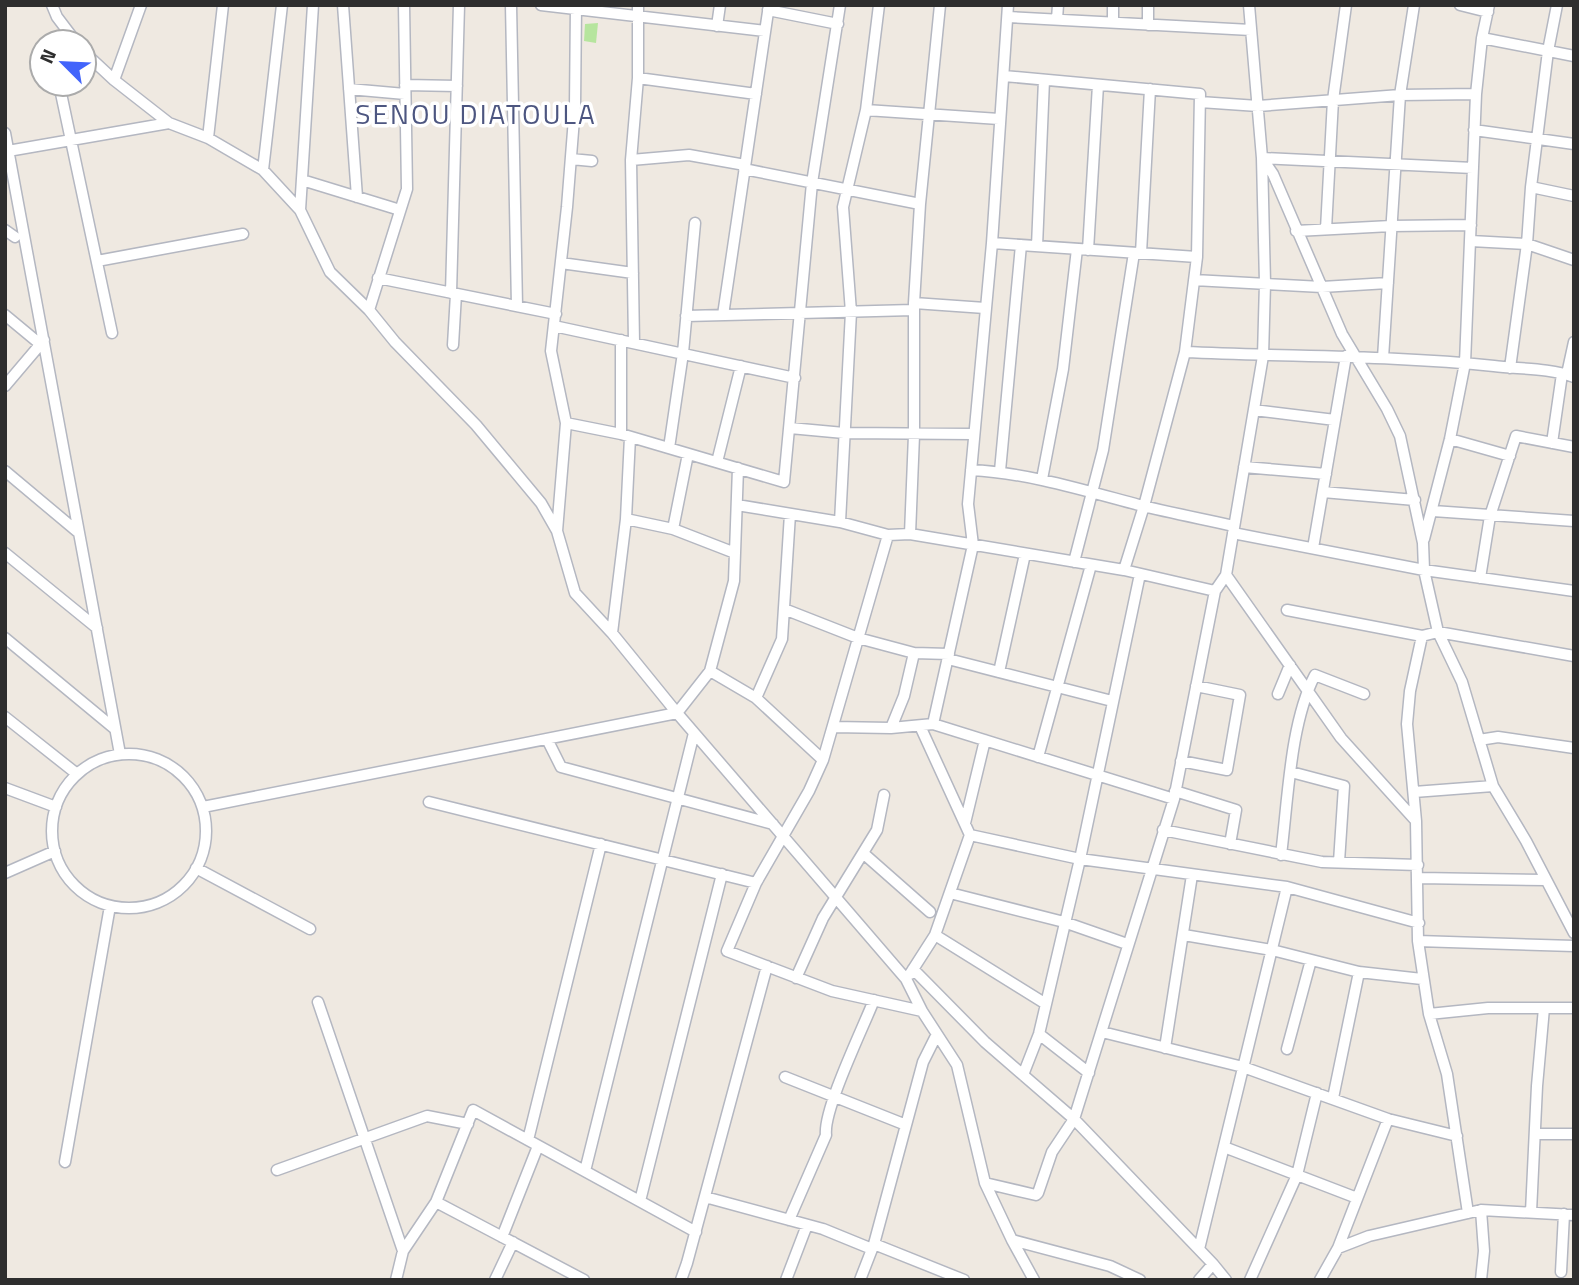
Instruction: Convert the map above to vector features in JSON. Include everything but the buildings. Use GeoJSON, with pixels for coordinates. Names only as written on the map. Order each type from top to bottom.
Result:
{"type":"FeatureCollection","features":[{"type":"Feature","properties":{"kind":"street"},"geometry":{"type":"LineString","coordinates":[[52,5],[65,28]]}},
{"type":"Feature","properties":{"kind":"street"},"geometry":{"type":"LineString","coordinates":[[57,17],[63,5]]}},
{"type":"Feature","properties":{"kind":"street"},"geometry":{"type":"LineString","coordinates":[[114,80],[141,5]]}},
{"type":"Feature","properties":{"kind":"street"},"geometry":{"type":"LineString","coordinates":[[208,138],[223,5]]}},
{"type":"Feature","properties":{"kind":"street"},"geometry":{"type":"LineString","coordinates":[[263,170],[282,5]]}},
{"type":"Feature","properties":{"kind":"street"},"geometry":{"type":"LineString","coordinates":[[300,210],[313,5]]}},
{"type":"Feature","properties":{"kind":"street"},"geometry":{"type":"LineString","coordinates":[[343,5],[357,197]]}},
{"type":"Feature","properties":{"kind":"street"},"geometry":{"type":"LineString","coordinates":[[369,310],[407,189],[404,5]]}},
{"type":"Feature","properties":{"kind":"street"},"geometry":{"type":"LineString","coordinates":[[453,345],[459,5]]}},
{"type":"Feature","properties":{"kind":"street"},"geometry":{"type":"LineString","coordinates":[[512,5],[517,306]]}},
{"type":"Feature","properties":{"kind":"street"},"geometry":{"type":"LineString","coordinates":[[541,5],[638,11],[717,26],[765,31]]}},
{"type":"Feature","properties":{"kind":"street"},"geometry":{"type":"LineString","coordinates":[[717,26],[720,5]]}},
{"type":"Feature","properties":{"kind":"street"},"geometry":{"type":"LineString","coordinates":[[566,424],[626,435],[784,482],[812,183],[840,5]]}},
{"type":"Feature","properties":{"kind":"street"},"geometry":{"type":"LineString","coordinates":[[840,522],[851,312],[843,207],[866,110],[879,5]]}},
{"type":"Feature","properties":{"kind":"street"},"geometry":{"type":"LineString","coordinates":[[910,534],[914,435],[913,307],[920,204],[940,5]]}},
{"type":"Feature","properties":{"kind":"street"},"geometry":{"type":"LineString","coordinates":[[933,724],[973,545],[968,505],[992,243],[1008,5]]}},
{"type":"Feature","properties":{"kind":"street"},"geometry":{"type":"LineString","coordinates":[[1057,19],[1058,5]]}},
{"type":"Feature","properties":{"kind":"street"},"geometry":{"type":"LineString","coordinates":[[1113,5],[1113,23]]}},
{"type":"Feature","properties":{"kind":"street"},"geometry":{"type":"LineString","coordinates":[[1147,24],[1148,5]]}},
{"type":"Feature","properties":{"kind":"street"},"geometry":{"type":"LineString","coordinates":[[985,1183],[1036,1195],[1052,1152],[1074,1119],[1175,795],[1215,590],[1226,575],[1263,356],[1265,283],[1262,158],[1249,5]]}},
{"type":"Feature","properties":{"kind":"street"},"geometry":{"type":"LineString","coordinates":[[1326,229],[1333,100],[1346,5]]}},
{"type":"Feature","properties":{"kind":"street"},"geometry":{"type":"LineString","coordinates":[[1383,358],[1400,95],[1414,5]]}},
{"type":"Feature","properties":{"kind":"street"},"geometry":{"type":"LineString","coordinates":[[1423,543],[1450,439],[1465,363],[1476,94],[1482,38],[1489,8],[1460,5]]}},
{"type":"Feature","properties":{"kind":"street"},"geometry":{"type":"LineString","coordinates":[[1510,368],[1527,244],[1531,187],[1548,51],[1557,5]]}},
{"type":"Feature","properties":{"kind":"street"},"geometry":{"type":"LineString","coordinates":[[557,531],[566,424],[551,351],[575,106],[576,7]]}},
{"type":"Feature","properties":{"kind":"street"},"geometry":{"type":"LineString","coordinates":[[723,315],[768,8],[838,24]]}},
{"type":"Feature","properties":{"kind":"street"},"geometry":{"type":"LineString","coordinates":[[634,342],[631,160],[638,78],[638,11]]}},
{"type":"Feature","properties":{"kind":"street"},"geometry":{"type":"LineString","coordinates":[[1008,17],[1251,30]]}},
{"type":"Feature","properties":{"kind":"street"},"geometry":{"type":"LineString","coordinates":[[1482,38],[1574,56]]}},
{"type":"Feature","properties":{"kind":"street"},"geometry":{"type":"LineString","coordinates":[[98,65],[169,123],[208,138],[263,170],[300,210],[330,272],[476,425],[541,503],[557,531],[575,593],[906,979],[922,1011],[957,1065],[985,1183],[1034,1280]]}},
{"type":"Feature","properties":{"kind":"street"},"geometry":{"type":"LineString","coordinates":[[1004,76],[1200,94],[1197,257],[1185,352],[1124,570]]}},
{"type":"Feature","properties":{"kind":"street"},"geometry":{"type":"LineString","coordinates":[[638,78],[755,93]]}},
{"type":"Feature","properties":{"kind":"street"},"geometry":{"type":"LineString","coordinates":[[1037,246],[1044,80]]}},
{"type":"Feature","properties":{"kind":"street"},"geometry":{"type":"LineString","coordinates":[[1042,478],[1083,249],[1098,85]]}},
{"type":"Feature","properties":{"kind":"street"},"geometry":{"type":"LineString","coordinates":[[349,89],[405,90],[457,86]]}},
{"type":"Feature","properties":{"kind":"street"},"geometry":{"type":"LineString","coordinates":[[1074,562],[1103,450],[1138,253],[1150,89]]}},
{"type":"Feature","properties":{"kind":"street"},"geometry":{"type":"LineString","coordinates":[[1200,102],[1258,106],[1400,95],[1476,94]]}},
{"type":"Feature","properties":{"kind":"street"},"geometry":{"type":"LineString","coordinates":[[62,98],[112,332]]}},
{"type":"Feature","properties":{"kind":"street"},"geometry":{"type":"LineString","coordinates":[[866,110],[999,119]]}},
{"type":"Feature","properties":{"kind":"street"},"geometry":{"type":"LineString","coordinates":[[9,151],[169,123]]}},
{"type":"Feature","properties":{"kind":"street"},"geometry":{"type":"LineString","coordinates":[[1474,131],[1574,144]]}},
{"type":"Feature","properties":{"kind":"street"},"geometry":{"type":"LineString","coordinates":[[5,133],[9,151],[8,169],[120,754]]}},
{"type":"Feature","properties":{"kind":"street"},"geometry":{"type":"LineString","coordinates":[[631,160],[689,156],[920,204]]}},
{"type":"Feature","properties":{"kind":"street"},"geometry":{"type":"LineString","coordinates":[[1262,158],[1473,168]]}},
{"type":"Feature","properties":{"kind":"street"},"geometry":{"type":"LineString","coordinates":[[1262,158],[1273,174],[1351,356],[1387,408],[1400,436],[1415,500],[1423,543],[1424,570],[1438,632],[1462,682],[1493,786],[1526,841],[1574,933]]}},
{"type":"Feature","properties":{"kind":"street"},"geometry":{"type":"LineString","coordinates":[[571,159],[592,161]]}},
{"type":"Feature","properties":{"kind":"street"},"geometry":{"type":"LineString","coordinates":[[302,180],[400,210]]}},
{"type":"Feature","properties":{"kind":"street"},"geometry":{"type":"LineString","coordinates":[[1531,187],[1574,197]]}},
{"type":"Feature","properties":{"kind":"street"},"geometry":{"type":"LineString","coordinates":[[670,448],[683,353],[695,223]]}},
{"type":"Feature","properties":{"kind":"street"},"geometry":{"type":"LineString","coordinates":[[1296,231],[1471,225]]}},
{"type":"Feature","properties":{"kind":"street"},"geometry":{"type":"LineString","coordinates":[[5,230],[15,237]]}},
{"type":"Feature","properties":{"kind":"street"},"geometry":{"type":"LineString","coordinates":[[97,261],[243,234]]}},
{"type":"Feature","properties":{"kind":"street"},"geometry":{"type":"LineString","coordinates":[[1471,241],[1527,244],[1574,260]]}},
{"type":"Feature","properties":{"kind":"street"},"geometry":{"type":"LineString","coordinates":[[992,243],[1197,257]]}},
{"type":"Feature","properties":{"kind":"street"},"geometry":{"type":"LineString","coordinates":[[1000,471],[1021,245]]}},
{"type":"Feature","properties":{"kind":"street"},"geometry":{"type":"LineString","coordinates":[[561,263],[633,273]]}},
{"type":"Feature","properties":{"kind":"street"},"geometry":{"type":"LineString","coordinates":[[377,278],[556,314]]}},
{"type":"Feature","properties":{"kind":"street"},"geometry":{"type":"LineString","coordinates":[[1194,280],[1322,287],[1388,283]]}},
{"type":"Feature","properties":{"kind":"street"},"geometry":{"type":"LineString","coordinates":[[686,316],[851,312],[913,307],[985,308]]}},
{"type":"Feature","properties":{"kind":"street"},"geometry":{"type":"LineString","coordinates":[[5,315],[42,342]]}},
{"type":"Feature","properties":{"kind":"street"},"geometry":{"type":"LineString","coordinates":[[554,326],[794,378]]}},
{"type":"Feature","properties":{"kind":"street"},"geometry":{"type":"LineString","coordinates":[[612,633],[626,519],[626,435],[621,340]]}},
{"type":"Feature","properties":{"kind":"street"},"geometry":{"type":"LineString","coordinates":[[5,386],[42,342]]}},
{"type":"Feature","properties":{"kind":"street"},"geometry":{"type":"LineString","coordinates":[[1552,443],[1574,342]]}},
{"type":"Feature","properties":{"kind":"street"},"geometry":{"type":"LineString","coordinates":[[1185,352],[1263,356],[1351,356],[1465,363],[1568,375]]}},
{"type":"Feature","properties":{"kind":"street"},"geometry":{"type":"LineString","coordinates":[[1313,548],[1335,420],[1351,356]]}},
{"type":"Feature","properties":{"kind":"street"},"geometry":{"type":"LineString","coordinates":[[717,462],[741,366]]}},
{"type":"Feature","properties":{"kind":"street"},"geometry":{"type":"LineString","coordinates":[[1254,410],[1335,420]]}},
{"type":"Feature","properties":{"kind":"street"},"geometry":{"type":"LineString","coordinates":[[790,428],[845,433],[973,435]]}},
{"type":"Feature","properties":{"kind":"street"},"geometry":{"type":"LineString","coordinates":[[1480,578],[1490,516],[1516,436],[1574,447]]}},
{"type":"Feature","properties":{"kind":"street"},"geometry":{"type":"LineString","coordinates":[[1450,439],[1510,456]]}},
{"type":"Feature","properties":{"kind":"street"},"geometry":{"type":"LineString","coordinates":[[673,529],[688,454]]}},
{"type":"Feature","properties":{"kind":"street"},"geometry":{"type":"LineString","coordinates":[[1244,467],[1326,474]]}},
{"type":"Feature","properties":{"kind":"street"},"geometry":{"type":"LineString","coordinates":[[203,807],[677,713],[710,671],[734,581],[738,468]]}},
{"type":"Feature","properties":{"kind":"street"},"geometry":{"type":"LineString","coordinates":[[971,470],[1000,471],[1042,478],[1313,548],[1424,570],[1574,591]]}},
{"type":"Feature","properties":{"kind":"street"},"geometry":{"type":"LineString","coordinates":[[5,471],[79,533]]}},
{"type":"Feature","properties":{"kind":"street"},"geometry":{"type":"LineString","coordinates":[[1323,492],[1415,500]]}},
{"type":"Feature","properties":{"kind":"street"},"geometry":{"type":"LineString","coordinates":[[737,505],[840,522],[888,536],[910,534],[1124,570],[1215,590]]}},
{"type":"Feature","properties":{"kind":"street"},"geometry":{"type":"LineString","coordinates":[[1433,511],[1574,521]]}},
{"type":"Feature","properties":{"kind":"street"},"geometry":{"type":"LineString","coordinates":[[756,698],[782,639],[790,514]]}},
{"type":"Feature","properties":{"kind":"street"},"geometry":{"type":"LineString","coordinates":[[626,519],[673,529],[735,553]]}},
{"type":"Feature","properties":{"kind":"street"},"geometry":{"type":"LineString","coordinates":[[888,536],[823,760],[809,791],[756,883],[727,951],[832,991],[922,1011]]}},
{"type":"Feature","properties":{"kind":"street"},"geometry":{"type":"LineString","coordinates":[[5,553],[97,629]]}},
{"type":"Feature","properties":{"kind":"street"},"geometry":{"type":"LineString","coordinates":[[999,672],[1026,554]]}},
{"type":"Feature","properties":{"kind":"street"},"geometry":{"type":"LineString","coordinates":[[1038,757],[1091,565]]}},
{"type":"Feature","properties":{"kind":"street"},"geometry":{"type":"LineString","coordinates":[[1023,1075],[1039,1034],[1080,859],[1140,574]]}},
{"type":"Feature","properties":{"kind":"street"},"geometry":{"type":"LineString","coordinates":[[1226,575],[1341,738],[1416,821]]}},
{"type":"Feature","properties":{"kind":"street"},"geometry":{"type":"LineString","coordinates":[[784,609],[858,638],[915,653],[948,656],[1112,701]]}},
{"type":"Feature","properties":{"kind":"street"},"geometry":{"type":"LineString","coordinates":[[1287,610],[1422,636],[1438,632],[1574,656]]}},
{"type":"Feature","properties":{"kind":"street"},"geometry":{"type":"LineString","coordinates":[[1422,636],[1410,691],[1407,724],[1419,878],[1418,941],[1429,1014],[1447,1074],[1468,1213]]}},
{"type":"Feature","properties":{"kind":"street"},"geometry":{"type":"LineString","coordinates":[[5,638],[116,729]]}},
{"type":"Feature","properties":{"kind":"street"},"geometry":{"type":"LineString","coordinates":[[891,728],[904,696],[915,653]]}},
{"type":"Feature","properties":{"kind":"street"},"geometry":{"type":"LineString","coordinates":[[1278,694],[1290,664]]}},
{"type":"Feature","properties":{"kind":"street"},"geometry":{"type":"LineString","coordinates":[[710,671],[756,698],[823,760]]}},
{"type":"Feature","properties":{"kind":"street"},"geometry":{"type":"LineString","coordinates":[[1281,855],[1295,743],[1308,689],[1315,675],[1364,694]]}},
{"type":"Feature","properties":{"kind":"street"},"geometry":{"type":"LineString","coordinates":[[1181,761],[1227,770],[1240,695],[1196,686]]}},
{"type":"Feature","properties":{"kind":"street"},"geometry":{"type":"LineString","coordinates":[[5,717],[77,774]]}},
{"type":"Feature","properties":{"kind":"street"},"geometry":{"type":"LineString","coordinates":[[833,727],[891,728],[933,724],[1096,775],[1236,810],[1230,844]]}},
{"type":"Feature","properties":{"kind":"street"},"geometry":{"type":"LineString","coordinates":[[906,979],[935,935],[970,835],[920,726]]}},
{"type":"Feature","properties":{"kind":"street"},"geometry":{"type":"LineString","coordinates":[[585,1171],[694,733]]}},
{"type":"Feature","properties":{"kind":"street"},"geometry":{"type":"LineString","coordinates":[[1479,740],[1498,737],[1574,748]]}},
{"type":"Feature","properties":{"kind":"street"},"geometry":{"type":"LineString","coordinates":[[547,739],[562,767],[773,824]]}},
{"type":"Feature","properties":{"kind":"street"},"geometry":{"type":"LineString","coordinates":[[965,823],[985,740]]}},
{"type":"Feature","properties":{"kind":"street"},"geometry":{"type":"LineString","coordinates":[[120,754],[149,756],[175,768],[189,782],[203,807],[206,836],[196,868],[182,887],[157,903],[139,908],[110,906],[92,899],[76,887],[64,872],[55,851],[52,826],[56,807],[65,789],[77,774],[102,759],[120,754]]}},
{"type":"Feature","properties":{"kind":"street"},"geometry":{"type":"LineString","coordinates":[[1291,772],[1344,786],[1339,862]]}},
{"type":"Feature","properties":{"kind":"street"},"geometry":{"type":"LineString","coordinates":[[1414,793],[1493,786]]}},
{"type":"Feature","properties":{"kind":"street"},"geometry":{"type":"LineString","coordinates":[[5,788],[56,807]]}},
{"type":"Feature","properties":{"kind":"street"},"geometry":{"type":"LineString","coordinates":[[796,978],[823,918],[877,830],[884,796]]}},
{"type":"Feature","properties":{"kind":"street"},"geometry":{"type":"LineString","coordinates":[[429,802],[756,883]]}},
{"type":"Feature","properties":{"kind":"street"},"geometry":{"type":"LineString","coordinates":[[1163,830],[1281,855],[1339,862],[1418,865]]}},
{"type":"Feature","properties":{"kind":"street"},"geometry":{"type":"LineString","coordinates":[[970,835],[1080,859],[1287,887],[1419,923]]}},
{"type":"Feature","properties":{"kind":"street"},"geometry":{"type":"LineString","coordinates":[[528,1140],[601,844]]}},
{"type":"Feature","properties":{"kind":"street"},"geometry":{"type":"LineString","coordinates":[[5,873],[55,851]]}},
{"type":"Feature","properties":{"kind":"street"},"geometry":{"type":"LineString","coordinates":[[863,853],[930,912]]}},
{"type":"Feature","properties":{"kind":"street"},"geometry":{"type":"LineString","coordinates":[[196,868],[310,929]]}},
{"type":"Feature","properties":{"kind":"street"},"geometry":{"type":"LineString","coordinates":[[639,1201],[722,874]]}},
{"type":"Feature","properties":{"kind":"street"},"geometry":{"type":"LineString","coordinates":[[1165,1048],[1192,875]]}},
{"type":"Feature","properties":{"kind":"street"},"geometry":{"type":"LineString","coordinates":[[1419,878],[1546,880]]}},
{"type":"Feature","properties":{"kind":"street"},"geometry":{"type":"LineString","coordinates":[[1199,1249],[1287,887]]}},
{"type":"Feature","properties":{"kind":"street"},"geometry":{"type":"LineString","coordinates":[[950,893],[1064,922],[1127,944]]}},
{"type":"Feature","properties":{"kind":"street"},"geometry":{"type":"LineString","coordinates":[[65,1162],[110,906]]}},
{"type":"Feature","properties":{"kind":"street"},"geometry":{"type":"LineString","coordinates":[[935,935],[1046,1004]]}},
{"type":"Feature","properties":{"kind":"street"},"geometry":{"type":"LineString","coordinates":[[1184,935],[1272,950],[1359,972],[1422,979]]}},
{"type":"Feature","properties":{"kind":"street"},"geometry":{"type":"LineString","coordinates":[[1418,941],[1574,946]]}},
{"type":"Feature","properties":{"kind":"street"},"geometry":{"type":"LineString","coordinates":[[1287,1049],[1311,960]]}},
{"type":"Feature","properties":{"kind":"street"},"geometry":{"type":"LineString","coordinates":[[681,1280],[767,967]]}},
{"type":"Feature","properties":{"kind":"street"},"geometry":{"type":"LineString","coordinates":[[913,969],[985,1042],[1074,1119],[1226,1280]]}},
{"type":"Feature","properties":{"kind":"street"},"geometry":{"type":"LineString","coordinates":[[1332,1098],[1359,972]]}},
{"type":"Feature","properties":{"kind":"street"},"geometry":{"type":"LineString","coordinates":[[789,1220],[826,1135],[825,1125],[834,1097],[874,1000]]}},
{"type":"Feature","properties":{"kind":"street"},"geometry":{"type":"LineString","coordinates":[[318,1002],[403,1251]]}},
{"type":"Feature","properties":{"kind":"street"},"geometry":{"type":"LineString","coordinates":[[1429,1014],[1488,1008],[1574,1008]]}},
{"type":"Feature","properties":{"kind":"street"},"geometry":{"type":"LineString","coordinates":[[1531,1212],[1544,1008]]}},
{"type":"Feature","properties":{"kind":"street"},"geometry":{"type":"LineString","coordinates":[[1102,1032],[1243,1068],[1388,1119],[1457,1136]]}},
{"type":"Feature","properties":{"kind":"street"},"geometry":{"type":"LineString","coordinates":[[860,1280],[873,1247],[923,1062],[937,1034]]}},
{"type":"Feature","properties":{"kind":"street"},"geometry":{"type":"LineString","coordinates":[[1039,1034],[1088,1073]]}},
{"type":"Feature","properties":{"kind":"street"},"geometry":{"type":"LineString","coordinates":[[785,1077],[906,1125]]}},
{"type":"Feature","properties":{"kind":"street"},"geometry":{"type":"LineString","coordinates":[[1250,1280],[1297,1175],[1318,1093]]}},
{"type":"Feature","properties":{"kind":"street"},"geometry":{"type":"LineString","coordinates":[[396,1280],[403,1251],[436,1202],[473,1110],[696,1232]]}},
{"type":"Feature","properties":{"kind":"street"},"geometry":{"type":"LineString","coordinates":[[277,1170],[426,1116],[468,1124]]}},
{"type":"Feature","properties":{"kind":"street"},"geometry":{"type":"LineString","coordinates":[[1320,1280],[1338,1248],[1388,1119]]}},
{"type":"Feature","properties":{"kind":"street"},"geometry":{"type":"LineString","coordinates":[[1535,1134],[1574,1134]]}},
{"type":"Feature","properties":{"kind":"street"},"geometry":{"type":"LineString","coordinates":[[502,1237],[538,1146]]}},
{"type":"Feature","properties":{"kind":"street"},"geometry":{"type":"LineString","coordinates":[[1224,1147],[1357,1198]]}},
{"type":"Feature","properties":{"kind":"street"},"geometry":{"type":"LineString","coordinates":[[705,1196],[807,1225],[964,1280]]}},
{"type":"Feature","properties":{"kind":"street"},"geometry":{"type":"LineString","coordinates":[[436,1202],[584,1280]]}},
{"type":"Feature","properties":{"kind":"street"},"geometry":{"type":"LineString","coordinates":[[1338,1248],[1369,1236],[1481,1210],[1569,1215],[1561,1272]]}},
{"type":"Feature","properties":{"kind":"street"},"geometry":{"type":"LineString","coordinates":[[1481,1210],[1484,1251],[1481,1280]]}},
{"type":"Feature","properties":{"kind":"street"},"geometry":{"type":"LineString","coordinates":[[786,1280],[807,1225]]}},
{"type":"Feature","properties":{"kind":"street"},"geometry":{"type":"LineString","coordinates":[[1012,1240],[1110,1266],[1140,1280]]}},
{"type":"Feature","properties":{"kind":"street"},"geometry":{"type":"LineString","coordinates":[[495,1280],[513,1242]]}},
{"type":"Feature","properties":{"kind":"street"},"geometry":{"type":"LineString","coordinates":[[1199,1280],[1213,1264]]}},
{"type":"Feature","properties":{"kind":"green space"},"geometry":{"type":"Polygon","coordinates":[[[598,23],[596,43],[584,41],[585,24],[598,23]]]}},
{"type":"Feature","properties":{"kind":"district","name":"SENOU DIATOULA"},"geometry":{"type":"Point","coordinates":[476,113]}}]}
